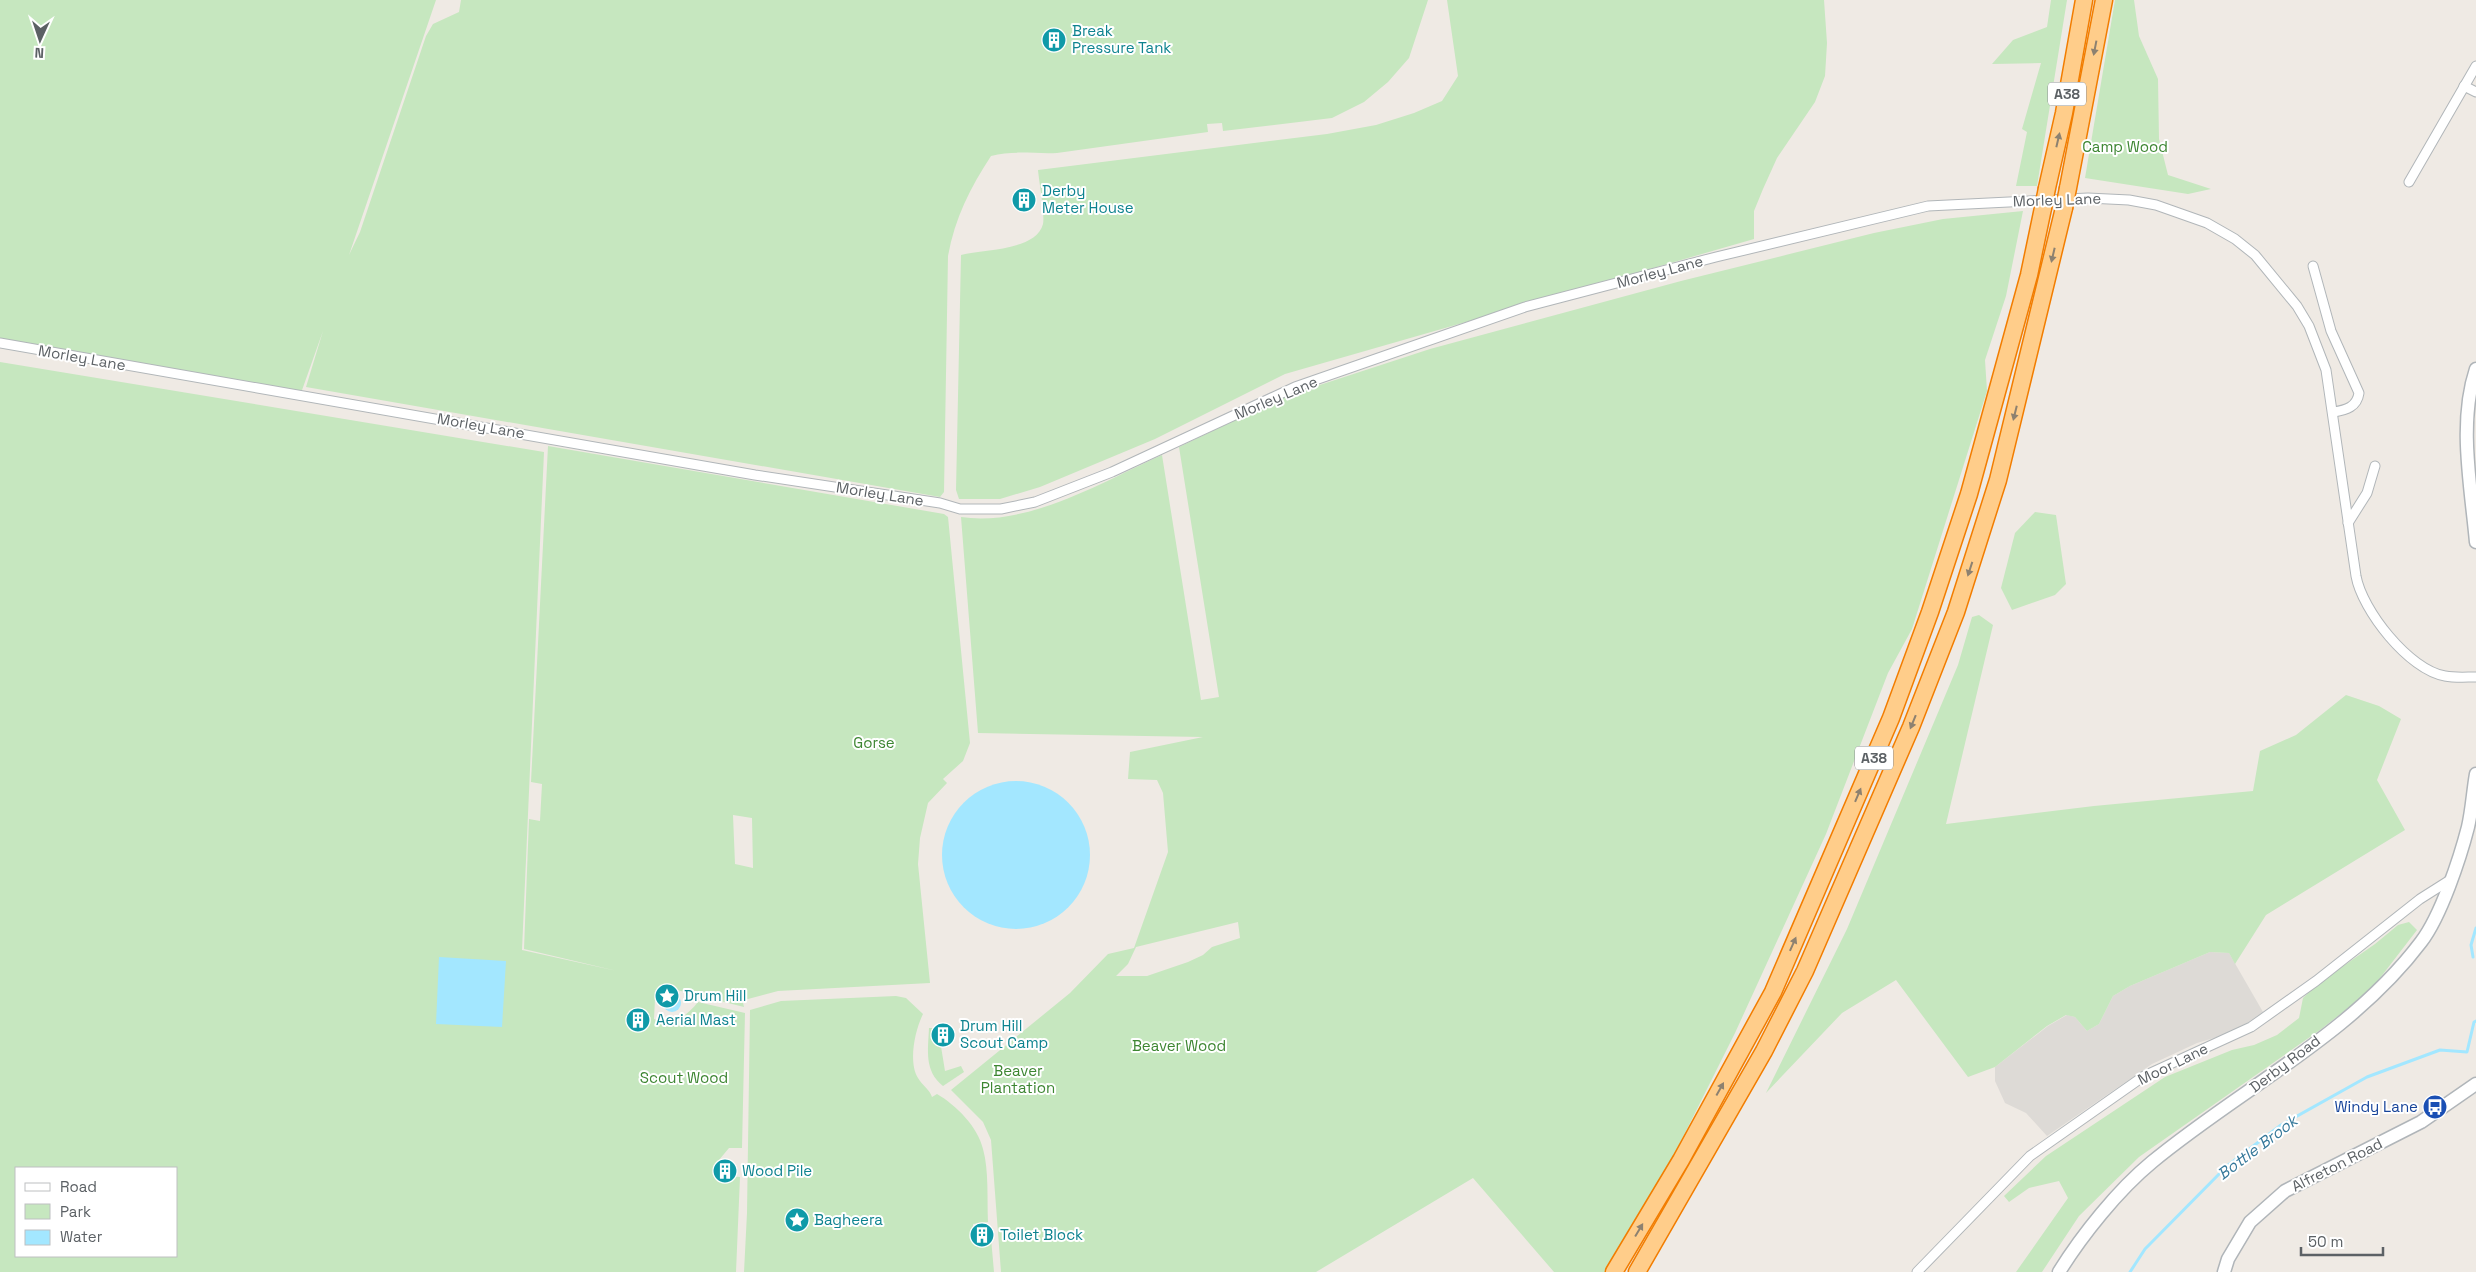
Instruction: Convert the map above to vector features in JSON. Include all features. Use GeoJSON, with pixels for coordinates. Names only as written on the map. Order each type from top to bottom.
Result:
{"type":"FeatureCollection","features":[{"type":"Feature","properties":{"kind":"highway","name":"A38"},"geometry":{"type":"LineString","coordinates":[[1614,1272],[1681,1160],[1772,992],[1891,718],[1930,612],[1969,494],[2026,285],[2064,113],[2084,0]]}},
{"type":"Feature","properties":{"kind":"highway","name":"A38"},"geometry":{"type":"LineString","coordinates":[[1637,1272],[1754,1068],[1805,971],[1911,728],[1956,612],[1998,480],[2064,208],[2104,0]]}},
{"type":"Feature","properties":{"kind":"main road"},"geometry":{"type":"LineString","coordinates":[[2476,368],[2468,408],[2467,428],[2476,542]]}},
{"type":"Feature","properties":{"kind":"main road"},"geometry":{"type":"LineString","coordinates":[[2476,774],[2468,826],[2476,837]]}},
{"type":"Feature","properties":{"kind":"main road","name":"Derby Road"},"geometry":{"type":"LineString","coordinates":[[2059,1272],[2114,1200],[2151,1163],[2274,1073],[2339,1023],[2380,988],[2422,941],[2438,912],[2468,826]]}},
{"type":"Feature","properties":{"kind":"main road","name":"Alfreton Road"},"geometry":{"type":"LineString","coordinates":[[2224,1272],[2228,1259],[2250,1222],[2285,1191],[2421,1122],[2476,1084]]}},
{"type":"Feature","properties":{"kind":"street"},"geometry":{"type":"LineString","coordinates":[[2409,182],[2476,66]]}},
{"type":"Feature","properties":{"kind":"street"},"geometry":{"type":"LineString","coordinates":[[2464,86],[2476,92]]}},
{"type":"Feature","properties":{"kind":"street","name":"Morley Lane"},"geometry":{"type":"LineString","coordinates":[[0,343],[755,475],[940,504],[949,508],[1001,509],[1035,502],[1112,472],[1295,387],[1525,308],[1716,257],[1928,206],[2088,198],[2129,200],[2175,210],[2207,222],[2255,255],[2281,284],[2309,326],[2326,370],[2334,412],[2358,588],[2375,621],[2425,669],[2444,676],[2476,677]]}},
{"type":"Feature","properties":{"kind":"street"},"geometry":{"type":"LineString","coordinates":[[2314,266],[2331,331],[2359,393],[2358,400],[2353,406],[2334,412]]}},
{"type":"Feature","properties":{"kind":"street"},"geometry":{"type":"LineString","coordinates":[[2348,523],[2367,494],[2375,466]]}},
{"type":"Feature","properties":{"kind":"street","name":"Moor Lane"},"geometry":{"type":"LineString","coordinates":[[1917,1272],[2030,1156],[2144,1076],[2251,1027],[2324,975],[2420,899],[2450,880]]}},
{"type":"Feature","properties":{"kind":"shaded area"},"geometry":{"type":"Polygon","coordinates":[[[2210,952],[2229,953],[2263,1012],[2234,1032],[2197,1043],[2152,1064],[2047,1136],[2026,1113],[2005,1103],[1995,1081],[1995,1067],[2048,1026],[2067,1015],[2075,1017],[2087,1031],[2099,1024],[2113,996],[2130,986],[2210,952]]]}},
{"type":"Feature","properties":{"kind":"green space"},"geometry":{"type":"Polygon","coordinates":[[[0,0],[436,0],[349,255],[360,232],[426,36],[433,24],[459,12],[461,0],[1428,0],[1409,58],[1388,82],[1364,102],[1332,118],[1223,131],[1222,123],[1207,124],[1208,132],[1057,153],[1015,153],[991,156],[964,204],[948,256],[944,492],[940,497],[306,387],[323,331],[301,393],[0,340],[0,0]]]}},
{"type":"Feature","properties":{"kind":"green space"},"geometry":{"type":"Polygon","coordinates":[[[1447,0],[1824,0],[1827,43],[1825,76],[1815,102],[1777,158],[1763,189],[1754,211],[1754,239],[1285,374],[1155,439],[1040,487],[1000,499],[959,499],[956,490],[961,255],[1020,244],[1038,233],[1043,224],[1043,205],[1038,170],[1327,134],[1376,125],[1414,113],[1442,101],[1458,76],[1447,0]]]}},
{"type":"Feature","properties":{"kind":"green space"},"geometry":{"type":"Polygon","coordinates":[[[2051,0],[2067,0],[2037,186],[2016,186],[2027,132],[2022,129],[2041,63],[1992,64],[2013,40],[2047,27],[2051,0]]]}},
{"type":"Feature","properties":{"kind":"green space","name":"Camp Wood"},"geometry":{"type":"Polygon","coordinates":[[[2115,0],[2134,0],[2139,36],[2158,79],[2159,139],[2168,175],[2211,189],[2188,194],[2085,178],[2115,0]]]}},
{"type":"Feature","properties":{"kind":"green space"},"geometry":{"type":"Polygon","coordinates":[[[2023,211],[2006,296],[1985,360],[1987,391],[1912,629],[1888,673],[1826,834],[1735,1033],[1668,1167],[1607,1272],[1554,1272],[1473,1178],[1316,1272],[1001,1272],[991,1140],[983,1122],[951,1090],[1070,993],[1108,954],[1134,948],[1168,852],[1163,793],[1157,780],[1128,779],[1130,752],[1203,737],[978,733],[961,517],[986,518],[1038,509],[1090,489],[1162,455],[1201,700],[1219,697],[1179,447],[1283,397],[1430,349],[1681,281],[1874,233],[1943,219],[2023,211]],[[1238,922],[1136,947],[1128,964],[1116,976],[1147,976],[1188,962],[1203,955],[1212,947],[1240,938],[1238,922]]]}},
{"type":"Feature","properties":{"kind":"green space"},"geometry":{"type":"Polygon","coordinates":[[[0,362],[544,452],[522,950],[617,971],[524,949],[529,819],[540,821],[542,784],[531,782],[548,446],[944,514],[948,517],[970,743],[963,761],[943,779],[947,783],[928,803],[920,838],[918,864],[930,983],[778,991],[748,999],[742,998],[744,1007],[665,987],[655,999],[654,1019],[667,1022],[684,1016],[698,1002],[745,1013],[742,1148],[729,1148],[719,1160],[717,1175],[740,1177],[736,1272],[0,1272],[0,362]],[[733,815],[735,864],[753,868],[752,818],[733,815]]]}},
{"type":"Feature","properties":{"kind":"green space"},"geometry":{"type":"Polygon","coordinates":[[[2035,512],[2056,515],[2066,584],[2055,595],[2012,610],[2001,588],[2015,533],[2035,512]]]}},
{"type":"Feature","properties":{"kind":"green space"},"geometry":{"type":"Polygon","coordinates":[[[1979,615],[1993,625],[1946,824],[2094,806],[2253,791],[2260,751],[2296,735],[2346,695],[2379,706],[2401,719],[2377,780],[2405,830],[2266,915],[2235,964],[2229,953],[2210,952],[2130,986],[2113,996],[2099,1024],[2087,1031],[2075,1017],[2066,1015],[2047,1026],[1995,1067],[1968,1077],[1896,980],[1842,1013],[1766,1093],[1847,929],[1958,665],[1972,617],[1979,615]]]}},
{"type":"Feature","properties":{"kind":"green space"},"geometry":{"type":"Polygon","coordinates":[[[2409,922],[2417,930],[2370,991],[2320,1030],[2139,1157],[2079,1216],[2042,1272],[2016,1272],[2068,1198],[2059,1181],[2029,1188],[2009,1202],[2004,1196],[2046,1156],[2165,1077],[2232,1050],[2254,1045],[2277,1035],[2299,1018],[2303,998],[2316,985],[2375,944],[2398,925],[2409,922]]]}},
{"type":"Feature","properties":{"kind":"green space"},"geometry":{"type":"Polygon","coordinates":[[[896,996],[906,998],[923,1014],[917,1028],[913,1055],[913,1064],[918,1078],[932,1097],[937,1094],[959,1110],[971,1125],[980,1141],[986,1166],[988,1222],[973,1224],[974,1239],[991,1238],[994,1272],[744,1272],[747,1213],[750,1010],[781,1001],[896,996]]]}},
{"type":"Feature","properties":{"kind":"green space"},"geometry":{"type":"Polygon","coordinates":[[[929,1028],[938,1028],[945,1071],[961,1066],[964,1072],[943,1086],[937,1080],[930,1067],[928,1052],[929,1028]]]}},
{"type":"Feature","properties":{"kind":"water"},"geometry":{"type":"Polygon","coordinates":[[[1016,781],[1030,782],[1044,787],[1057,793],[1068,803],[1078,814],[1084,827],[1089,841],[1089,869],[1084,883],[1078,896],[1068,907],[1057,917],[1044,923],[1030,928],[1016,929],[1002,928],[988,923],[975,917],[964,907],[954,896],[948,883],[943,869],[942,855],[943,841],[948,827],[954,814],[964,803],[975,793],[988,787],[1002,782],[1016,781]]]}},
{"type":"Feature","properties":{"kind":"water"},"geometry":{"type":"Polygon","coordinates":[[[439,957],[506,961],[502,1027],[436,1024],[439,957]]]}},
{"type":"Feature","properties":{"kind":"water"},"geometry":{"type":"Polygon","coordinates":[[[672,994],[678,997],[681,1003],[678,1009],[672,1012],[666,1009],[663,1003],[666,997],[672,994]]]}},
{"type":"Feature","properties":{"kind":"waterway","name":"Bottle Brook"},"geometry":{"type":"LineString","coordinates":[[2473,957],[2471,945],[2476,928]]}},
{"type":"Feature","properties":{"kind":"waterway","name":"Bottle Brook"},"geometry":{"type":"LineString","coordinates":[[2130,1272],[2145,1249],[2227,1166],[2281,1125],[2367,1077],[2440,1050],[2467,1052],[2474,1022],[2476,1021]]}},
{"type":"Feature","properties":{"kind":"place","name":"Break Pressure Tank"},"geometry":{"type":"Point","coordinates":[1054,40]}},
{"type":"Feature","properties":{"kind":"place","name":"Derby Meter House"},"geometry":{"type":"Point","coordinates":[1024,200]}},
{"type":"Feature","properties":{"kind":"place","name":"Drum Hill"},"geometry":{"type":"Point","coordinates":[667,996]}},
{"type":"Feature","properties":{"kind":"place","name":"Aerial Mast"},"geometry":{"type":"Point","coordinates":[638,1020]}},
{"type":"Feature","properties":{"kind":"place","name":"Drum Hill Scout Camp"},"geometry":{"type":"Point","coordinates":[943,1035]}},
{"type":"Feature","properties":{"kind":"place","name":"Windy Lane"},"geometry":{"type":"Point","coordinates":[2435,1107]}},
{"type":"Feature","properties":{"kind":"place","name":"Wood Pile"},"geometry":{"type":"Point","coordinates":[725,1171]}},
{"type":"Feature","properties":{"kind":"place","name":"Bagheera"},"geometry":{"type":"Point","coordinates":[797,1220]}},
{"type":"Feature","properties":{"kind":"place","name":"Toilet Block"},"geometry":{"type":"Point","coordinates":[982,1235]}},
{"type":"Feature","properties":{"kind":"park label","name":"Gorse"},"geometry":{"type":"Point","coordinates":[874,743]}},
{"type":"Feature","properties":{"kind":"park label","name":"Beaver Wood"},"geometry":{"type":"Point","coordinates":[1179,1046]}},
{"type":"Feature","properties":{"kind":"park label","name":"Scout Wood"},"geometry":{"type":"Point","coordinates":[684,1078]}},
{"type":"Feature","properties":{"kind":"park label","name":"Beaver Plantation"},"geometry":{"type":"Point","coordinates":[1018,1080]}}]}
